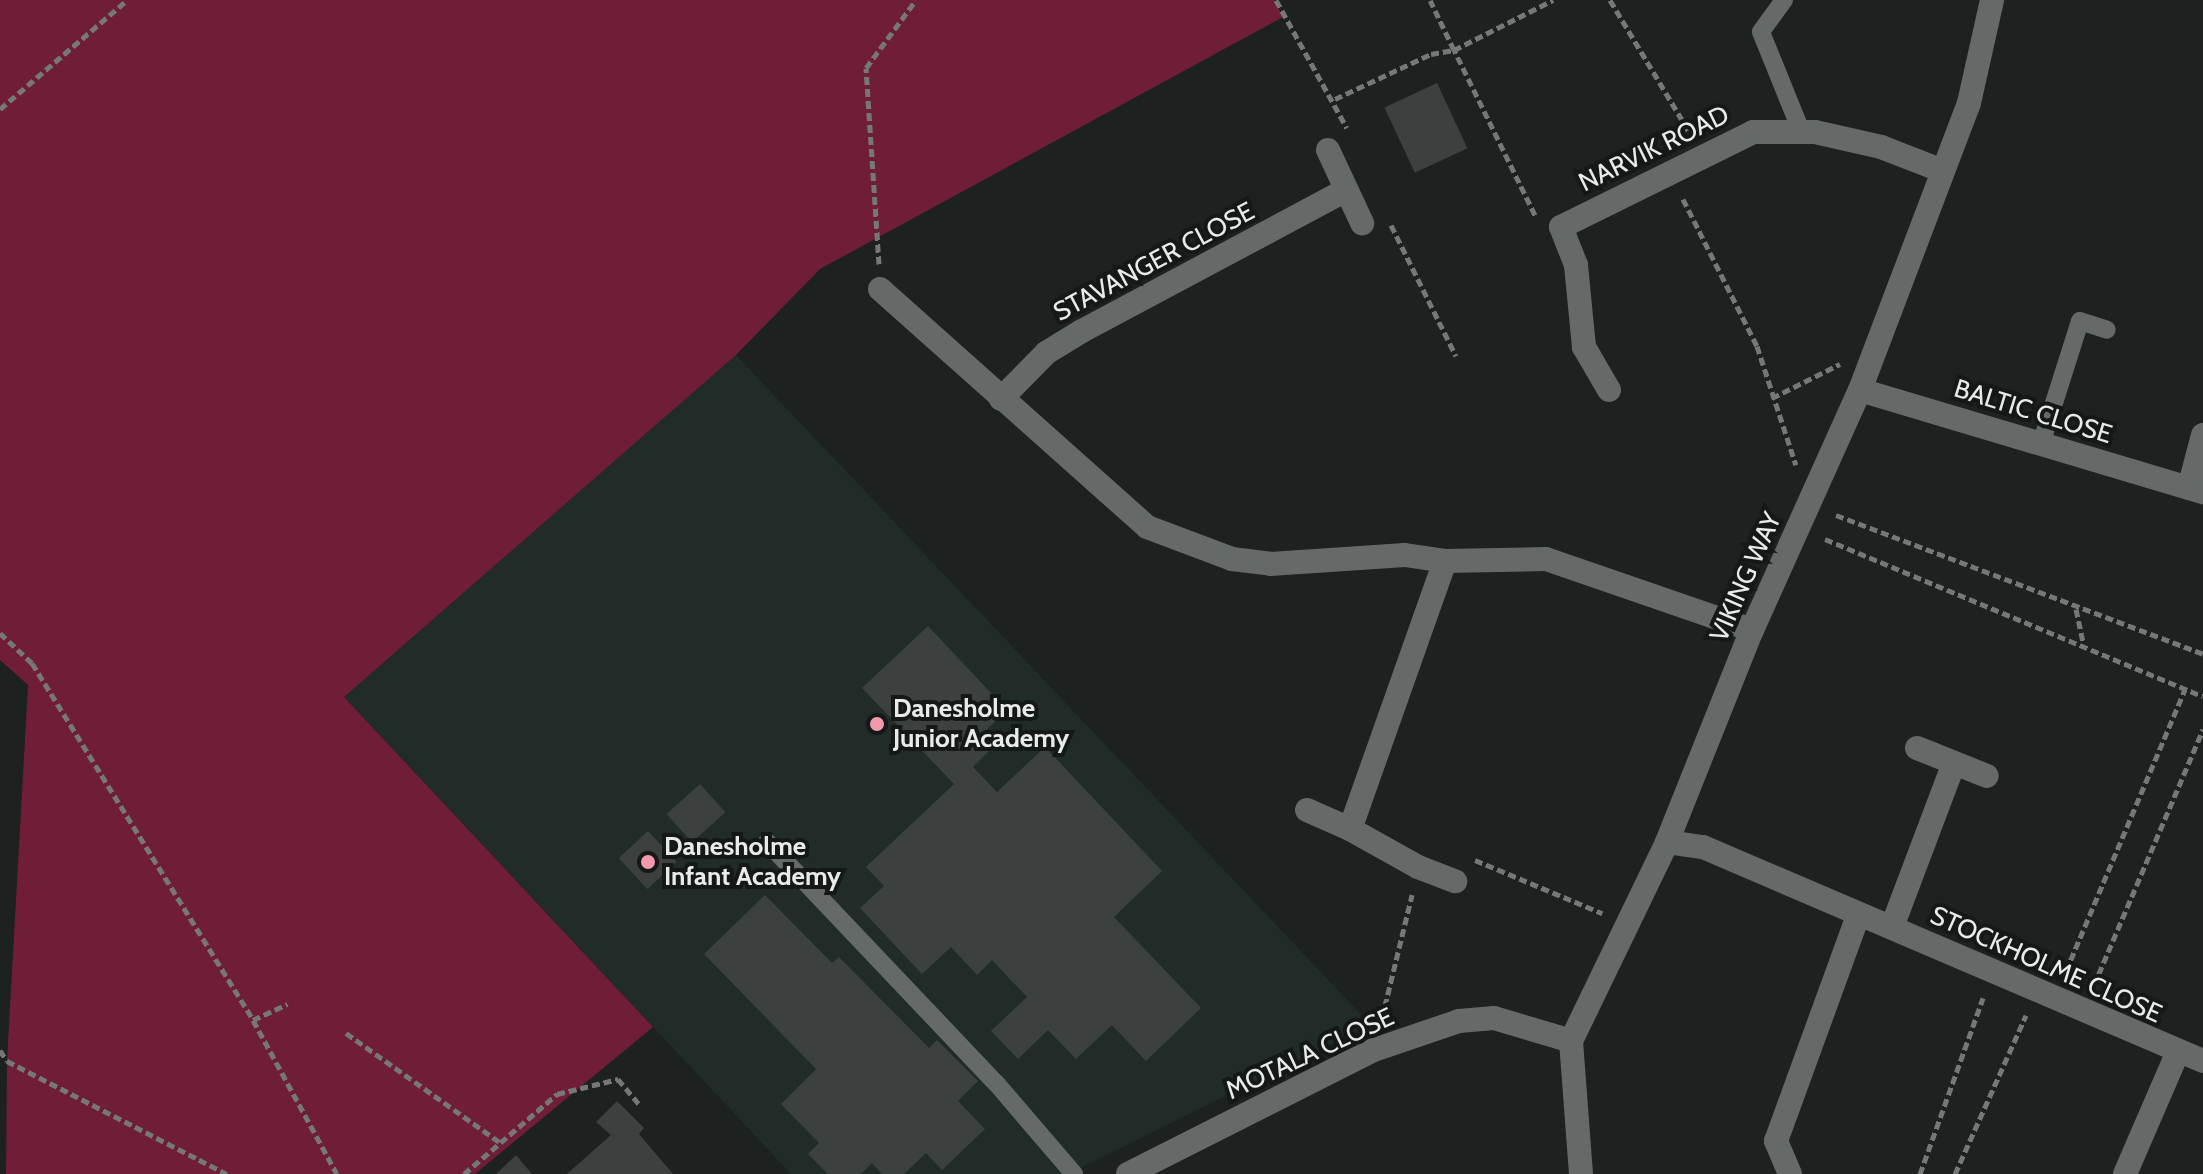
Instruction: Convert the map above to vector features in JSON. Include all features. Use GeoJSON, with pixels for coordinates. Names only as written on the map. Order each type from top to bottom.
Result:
{"type":"FeatureCollection","features":[{"type":"Feature","properties":{"kind":"street","name":"VIKING WAY"},"geometry":{"type":"LineString","coordinates":[[1581,1174],[1571,1041],[1625,923],[1667,842],[1752,630],[1860,390],[1969,103],[1992,0]]}},
{"type":"Feature","properties":{"kind":"street","name":"NARVIK ROAD"},"geometry":{"type":"LineString","coordinates":[[1609,390],[1584,347],[1576,265],[1561,227],[1753,132],[1801,131],[1881,147],[1943,171]]}},
{"type":"Feature","properties":{"kind":"street"},"geometry":{"type":"LineString","coordinates":[[1328,150],[1362,223]]}},
{"type":"Feature","properties":{"kind":"street","name":"STAVANGER CLOSE"},"geometry":{"type":"LineString","coordinates":[[1001,399],[1046,353],[1082,331],[1346,190]]}},
{"type":"Feature","properties":{"kind":"street"},"geometry":{"type":"LineString","coordinates":[[880,289],[1147,527],[1232,559],[1270,564],[1405,555],[1445,561],[1546,559],[1752,630]]}},
{"type":"Feature","properties":{"kind":"street","name":"BALTIC CLOSE"},"geometry":{"type":"LineString","coordinates":[[1860,390],[2196,490],[2203,435]]}},
{"type":"Feature","properties":{"kind":"street"},"geometry":{"type":"LineString","coordinates":[[1350,829],[1445,561]]}},
{"type":"Feature","properties":{"kind":"street"},"geometry":{"type":"LineString","coordinates":[[1917,748],[1987,776]]}},
{"type":"Feature","properties":{"kind":"street","name":"STOCKHOLME CLOSE"},"geometry":{"type":"LineString","coordinates":[[1892,927],[1954,763]]}},
{"type":"Feature","properties":{"kind":"street"},"geometry":{"type":"LineString","coordinates":[[1307,810],[1350,829],[1418,867],[1455,881]]}},
{"type":"Feature","properties":{"kind":"street","name":"STOCKHOLME CLOSE"},"geometry":{"type":"LineString","coordinates":[[1667,842],[1703,847],[1858,916],[1892,927],[2082,1014],[2177,1054],[2203,1061]]}},
{"type":"Feature","properties":{"kind":"street"},"geometry":{"type":"LineString","coordinates":[[1790,1174],[1776,1141],[1858,916]]}},
{"type":"Feature","properties":{"kind":"street","name":"MOTALA CLOSE"},"geometry":{"type":"LineString","coordinates":[[1128,1174],[1374,1050],[1459,1021],[1494,1018],[1571,1041]]}},
{"type":"Feature","properties":{"kind":"street","name":"STOCKHOLME CLOSE"},"geometry":{"type":"LineString","coordinates":[[2125,1174],[2177,1054]]}},
{"type":"Feature","properties":{"kind":"lane"},"geometry":{"type":"LineString","coordinates":[[1784,0],[1761,32],[1801,131]]}},
{"type":"Feature","properties":{"kind":"lane"},"geometry":{"type":"LineString","coordinates":[[2041,444],[2080,321],[2107,330]]}},
{"type":"Feature","properties":{"kind":"lane"},"geometry":{"type":"LineString","coordinates":[[767,842],[996,1083],[1074,1174]]}},
{"type":"Feature","properties":{"kind":"path"},"geometry":{"type":"LineString","coordinates":[[0,109],[127,0]]}},
{"type":"Feature","properties":{"kind":"path"},"geometry":{"type":"LineString","coordinates":[[880,289],[866,68],[916,0]]}},
{"type":"Feature","properties":{"kind":"path"},"geometry":{"type":"LineString","coordinates":[[1276,0],[1335,99],[1350,136]]}},
{"type":"Feature","properties":{"kind":"path"},"geometry":{"type":"LineString","coordinates":[[1430,0],[1543,232],[1561,227]]}},
{"type":"Feature","properties":{"kind":"path"},"geometry":{"type":"LineString","coordinates":[[1335,99],[1431,54],[1454,50],[1553,0]]}},
{"type":"Feature","properties":{"kind":"path"},"geometry":{"type":"LineString","coordinates":[[1610,0],[1704,156]]}},
{"type":"Feature","properties":{"kind":"path"},"geometry":{"type":"LineString","coordinates":[[1669,173],[1757,346],[1772,398],[1810,501],[2076,608],[2203,654]]}},
{"type":"Feature","properties":{"kind":"path"},"geometry":{"type":"LineString","coordinates":[[1387,216],[1456,356]]}},
{"type":"Feature","properties":{"kind":"path"},"geometry":{"type":"LineString","coordinates":[[1772,398],[1876,346]]}},
{"type":"Feature","properties":{"kind":"path"},"geometry":{"type":"LineString","coordinates":[[1798,528],[2083,642],[2203,696]]}},
{"type":"Feature","properties":{"kind":"path"},"geometry":{"type":"LineString","coordinates":[[2076,608],[2083,642]]}},
{"type":"Feature","properties":{"kind":"path"},"geometry":{"type":"LineString","coordinates":[[0,633],[32,663],[253,1020],[337,1174]]}},
{"type":"Feature","properties":{"kind":"path"},"geometry":{"type":"LineString","coordinates":[[1955,1174],[2045,997],[2185,689]]}},
{"type":"Feature","properties":{"kind":"path"},"geometry":{"type":"LineString","coordinates":[[2082,1014],[2203,729]]}},
{"type":"Feature","properties":{"kind":"path"},"geometry":{"type":"LineString","coordinates":[[1455,881],[1474,859],[1625,923]]}},
{"type":"Feature","properties":{"kind":"path"},"geometry":{"type":"LineString","coordinates":[[1374,1050],[1418,867]]}},
{"type":"Feature","properties":{"kind":"path"},"geometry":{"type":"LineString","coordinates":[[1920,1174],[1992,973]]}},
{"type":"Feature","properties":{"kind":"path"},"geometry":{"type":"LineString","coordinates":[[253,1020],[288,1004]]}},
{"type":"Feature","properties":{"kind":"path"},"geometry":{"type":"LineString","coordinates":[[346,1033],[501,1143]]}},
{"type":"Feature","properties":{"kind":"path"},"geometry":{"type":"LineString","coordinates":[[0,1050],[7,1061],[227,1174]]}},
{"type":"Feature","properties":{"kind":"path"},"geometry":{"type":"LineString","coordinates":[[464,1174],[557,1094],[618,1079],[641,1106]]}},
{"type":"Feature","properties":{"kind":"shaded area"},"geometry":{"type":"Polygon","coordinates":[[[0,0],[1274,0],[1283,17],[820,269],[736,355],[344,697],[653,1027],[475,1174],[6,1174],[7,1061],[28,685],[0,660],[0,0]]]}},
{"type":"Feature","properties":{"kind":"shaded area","name":"Danesholme Junior Academy"},"geometry":{"type":"Polygon","coordinates":[[[736,355],[1370,1024],[1068,1174],[791,1174],[344,697],[736,355]]]}},
{"type":"Feature","properties":{"kind":"building"},"geometry":{"type":"Polygon","coordinates":[[[1437,83],[1467,148],[1415,173],[1384,108],[1437,83]]]}},
{"type":"Feature","properties":{"kind":"building"},"geometry":{"type":"Polygon","coordinates":[[[928,626],[1007,710],[984,732],[996,744],[973,767],[997,792],[1045,747],[1162,871],[1114,917],[1201,1008],[1146,1061],[1112,1025],[1076,1059],[1048,1030],[1018,1059],[991,1031],[1027,997],[992,960],[977,975],[951,947],[922,974],[860,908],[884,886],[866,867],[954,784],[862,688],[928,626]]]}},
{"type":"Feature","properties":{"kind":"building"},"geometry":{"type":"Polygon","coordinates":[[[700,784],[725,812],[692,842],[667,814],[700,784]]]}},
{"type":"Feature","properties":{"kind":"building"},"geometry":{"type":"Polygon","coordinates":[[[648,831],[677,862],[647,889],[619,858],[648,831]]]}},
{"type":"Feature","properties":{"kind":"building"},"geometry":{"type":"Polygon","coordinates":[[[765,895],[832,963],[839,957],[929,1048],[937,1040],[978,1081],[958,1101],[985,1129],[942,1170],[926,1153],[904,1174],[882,1174],[872,1163],[861,1174],[828,1174],[808,1154],[819,1143],[781,1104],[816,1069],[704,954],[765,895]]]}},
{"type":"Feature","properties":{"kind":"building"},"geometry":{"type":"Polygon","coordinates":[[[617,1101],[644,1128],[639,1134],[673,1174],[567,1174],[611,1135],[596,1122],[617,1101]]]}},
{"type":"Feature","properties":{"kind":"building"},"geometry":{"type":"Polygon","coordinates":[[[516,1155],[532,1174],[496,1174],[516,1155]]]}},
{"type":"Feature","properties":{"kind":"place","name":"Danesholme Junior Academy"},"geometry":{"type":"Point","coordinates":[877,724]}},
{"type":"Feature","properties":{"kind":"place","name":"Danesholme Infant Academy"},"geometry":{"type":"Point","coordinates":[648,862]}}]}
